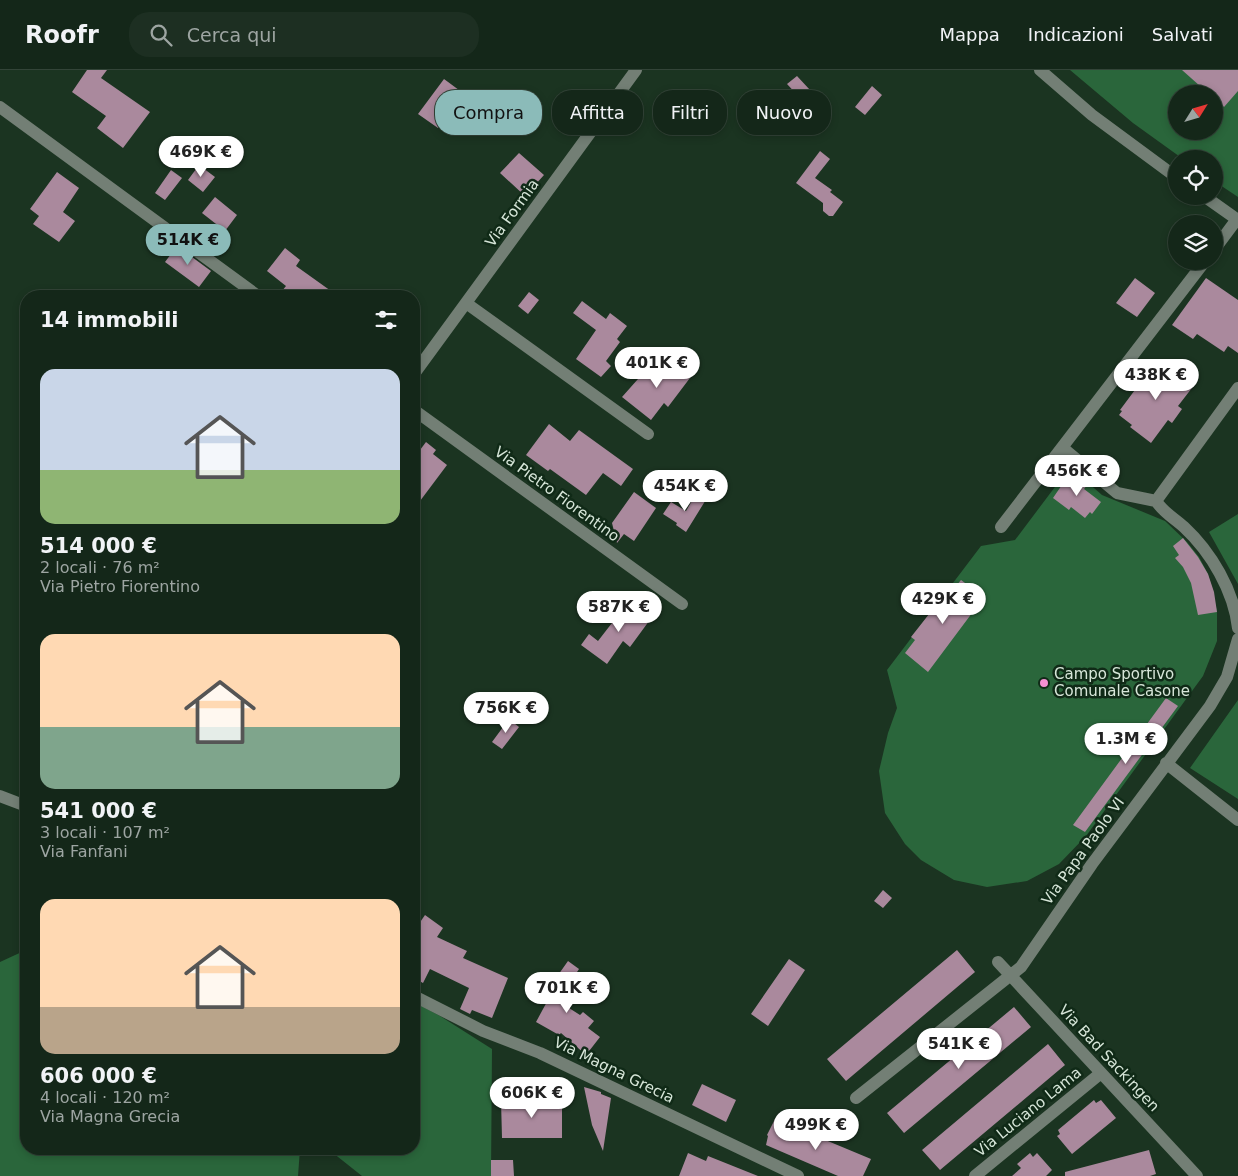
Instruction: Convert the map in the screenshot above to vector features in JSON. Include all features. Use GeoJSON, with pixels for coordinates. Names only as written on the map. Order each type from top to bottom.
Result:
{"type":"FeatureCollection","features":[{"type":"Feature","properties":{"kind":"street","name":"Via Formia"},"geometry":{"type":"LineString","coordinates":[[420,366],[636,70]]}},
{"type":"Feature","properties":{"kind":"street"},"geometry":{"type":"LineString","coordinates":[[1040,70],[1092,115],[1168,171]]}},
{"type":"Feature","properties":{"kind":"street"},"geometry":{"type":"LineString","coordinates":[[0,107],[250,290]]}},
{"type":"Feature","properties":{"kind":"street"},"geometry":{"type":"LineString","coordinates":[[1216,205],[1237,220],[1223,238]]}},
{"type":"Feature","properties":{"kind":"street"},"geometry":{"type":"LineString","coordinates":[[1001,527],[1198,270]]}},
{"type":"Feature","properties":{"kind":"street"},"geometry":{"type":"LineString","coordinates":[[466,303],[648,434]]}},
{"type":"Feature","properties":{"kind":"street"},"geometry":{"type":"LineString","coordinates":[[1156,501],[1238,388]]}},
{"type":"Feature","properties":{"kind":"street","name":"Via Pietro Fiorentino"},"geometry":{"type":"LineString","coordinates":[[420,414],[682,604]]}},
{"type":"Feature","properties":{"kind":"street"},"geometry":{"type":"LineString","coordinates":[[1063,448],[1116,493],[1156,501],[1162,510],[1184,527],[1211,560],[1225,584],[1236,611],[1238,628]]}},
{"type":"Feature","properties":{"kind":"street","name":"Via Papa Paolo VI"},"geometry":{"type":"LineString","coordinates":[[856,1098],[1021,967],[1092,864],[1210,706],[1227,678],[1238,639]]}},
{"type":"Feature","properties":{"kind":"street"},"geometry":{"type":"LineString","coordinates":[[1166,764],[1238,820]]}},
{"type":"Feature","properties":{"kind":"street"},"geometry":{"type":"LineString","coordinates":[[0,796],[20,804]]}},
{"type":"Feature","properties":{"kind":"street","name":"Via Bad Sackingen"},"geometry":{"type":"LineString","coordinates":[[998,962],[1197,1176]]}},
{"type":"Feature","properties":{"kind":"street","name":"Via Magna Grecia"},"geometry":{"type":"LineString","coordinates":[[420,999],[482,1031],[540,1053],[798,1176]]}},
{"type":"Feature","properties":{"kind":"street","name":"Via Luciano Lama"},"geometry":{"type":"LineString","coordinates":[[975,1176],[1101,1073]]}},
{"type":"Feature","properties":{"kind":"green space"},"geometry":{"type":"Polygon","coordinates":[[[1070,70],[1238,70],[1238,197],[1223,187],[1223,150],[1170,150],[1133,123],[1070,70]]]}},
{"type":"Feature","properties":{"kind":"green space","name":"Campo Sportivo Comunale Casone"},"geometry":{"type":"Polygon","coordinates":[[[1070,467],[1102,495],[1165,521],[1187,542],[1199,557],[1208,574],[1217,611],[1217,641],[1203,676],[1086,836],[1059,864],[1027,881],[987,887],[954,880],[921,860],[905,844],[885,813],[879,771],[888,733],[897,708],[887,670],[981,546],[1015,540],[1070,467]]]}},
{"type":"Feature","properties":{"kind":"green space"},"geometry":{"type":"Polygon","coordinates":[[[1238,514],[1238,584],[1209,532],[1238,514]]]}},
{"type":"Feature","properties":{"kind":"green space"},"geometry":{"type":"Polygon","coordinates":[[[1238,700],[1238,799],[1190,768],[1238,700]]]}},
{"type":"Feature","properties":{"kind":"green space"},"geometry":{"type":"Polygon","coordinates":[[[20,953],[20,1155],[300,1155],[298,1176],[0,1176],[0,962],[20,953]]]}},
{"type":"Feature","properties":{"kind":"green space"},"geometry":{"type":"Polygon","coordinates":[[[420,1005],[492,1049],[491,1176],[362,1176],[336,1155],[420,1155],[420,1005]]]}},
{"type":"Feature","properties":{"kind":"building"},"geometry":{"type":"Polygon","coordinates":[[[87,70],[107,70],[101,78],[150,112],[123,148],[97,128],[106,116],[72,92],[87,70]]]}},
{"type":"Feature","properties":{"kind":"building"},"geometry":{"type":"Polygon","coordinates":[[[1182,70],[1238,70],[1238,91],[1224,107],[1223,85],[1199,85],[1182,70]]]}},
{"type":"Feature","properties":{"kind":"building"},"geometry":{"type":"Polygon","coordinates":[[[797,76],[810,90],[793,90],[787,84],[797,76]]]}},
{"type":"Feature","properties":{"kind":"building"},"geometry":{"type":"Polygon","coordinates":[[[444,79],[459,90],[436,90],[444,79]]]}},
{"type":"Feature","properties":{"kind":"building"},"geometry":{"type":"Polygon","coordinates":[[[872,86],[882,95],[865,115],[855,107],[872,86]]]}},
{"type":"Feature","properties":{"kind":"building"},"geometry":{"type":"Polygon","coordinates":[[[435,91],[435,126],[418,114],[435,91]]]}},
{"type":"Feature","properties":{"kind":"building"},"geometry":{"type":"Polygon","coordinates":[[[820,151],[830,159],[815,178],[832,190],[830,192],[843,202],[833,216],[829,216],[823,211],[823,203],[796,183],[820,151]]]}},
{"type":"Feature","properties":{"kind":"building"},"geometry":{"type":"Polygon","coordinates":[[[519,153],[544,175],[525,196],[500,173],[519,153]]]}},
{"type":"Feature","properties":{"kind":"building"},"geometry":{"type":"Polygon","coordinates":[[[199,165],[215,177],[203,192],[188,180],[199,165]]]}},
{"type":"Feature","properties":{"kind":"building"},"geometry":{"type":"Polygon","coordinates":[[[171,170],[182,178],[165,200],[155,193],[171,170]]]}},
{"type":"Feature","properties":{"kind":"building"},"geometry":{"type":"Polygon","coordinates":[[[57,172],[79,188],[63,212],[75,221],[59,242],[33,224],[39,216],[30,209],[57,172]]]}},
{"type":"Feature","properties":{"kind":"building"},"geometry":{"type":"Polygon","coordinates":[[[215,197],[237,215],[225,231],[202,213],[215,197]]]}},
{"type":"Feature","properties":{"kind":"building"},"geometry":{"type":"Polygon","coordinates":[[[177,246],[211,271],[199,287],[165,262],[177,246]]]}},
{"type":"Feature","properties":{"kind":"building"},"geometry":{"type":"Polygon","coordinates":[[[285,248],[300,260],[296,266],[330,290],[283,290],[286,286],[267,271],[285,248]]]}},
{"type":"Feature","properties":{"kind":"building"},"geometry":{"type":"Polygon","coordinates":[[[1135,278],[1155,293],[1137,317],[1116,303],[1135,278]]]}},
{"type":"Feature","properties":{"kind":"building"},"geometry":{"type":"Polygon","coordinates":[[[1206,278],[1238,300],[1238,353],[1228,346],[1224,352],[1197,334],[1193,339],[1172,325],[1206,278]]]}},
{"type":"Feature","properties":{"kind":"building"},"geometry":{"type":"Polygon","coordinates":[[[529,292],[539,300],[528,314],[518,306],[529,292]]]}},
{"type":"Feature","properties":{"kind":"building"},"geometry":{"type":"Polygon","coordinates":[[[582,301],[606,319],[610,313],[627,326],[617,339],[620,342],[606,361],[611,366],[601,377],[576,359],[596,330],[573,313],[582,301]]]}},
{"type":"Feature","properties":{"kind":"building"},"geometry":{"type":"Polygon","coordinates":[[[1158,359],[1173,371],[1174,368],[1195,384],[1178,406],[1182,409],[1172,423],[1168,420],[1151,443],[1130,427],[1132,425],[1119,415],[1122,411],[1120,410],[1158,359]]]}},
{"type":"Feature","properties":{"kind":"building"},"geometry":{"type":"Polygon","coordinates":[[[654,361],[673,377],[687,362],[696,370],[668,407],[664,403],[651,420],[622,397],[654,361]]]}},
{"type":"Feature","properties":{"kind":"building"},"geometry":{"type":"Polygon","coordinates":[[[549,424],[570,441],[579,430],[633,469],[621,486],[603,473],[586,495],[550,469],[548,471],[526,455],[549,424]]]}},
{"type":"Feature","properties":{"kind":"building"},"geometry":{"type":"Polygon","coordinates":[[[426,442],[436,450],[433,454],[447,465],[420,501],[420,450],[426,442]]]}},
{"type":"Feature","properties":{"kind":"building"},"geometry":{"type":"Polygon","coordinates":[[[1070,473],[1087,485],[1084,489],[1101,502],[1092,514],[1090,512],[1085,518],[1071,507],[1069,510],[1053,498],[1070,473]]]}},
{"type":"Feature","properties":{"kind":"building"},"geometry":{"type":"Polygon","coordinates":[[[634,492],[656,508],[634,541],[624,534],[617,543],[612,523],[634,492]]]}},
{"type":"Feature","properties":{"kind":"building"},"geometry":{"type":"Polygon","coordinates":[[[697,492],[707,498],[686,532],[676,525],[677,523],[663,514],[671,502],[686,511],[697,492]]]}},
{"type":"Feature","properties":{"kind":"building"},"geometry":{"type":"Polygon","coordinates":[[[1183,538],[1208,574],[1214,592],[1217,612],[1198,615],[1191,583],[1183,567],[1175,558],[1179,555],[1173,546],[1183,538]]]}},
{"type":"Feature","properties":{"kind":"building"},"geometry":{"type":"Polygon","coordinates":[[[961,580],[984,597],[928,672],[905,653],[915,640],[911,637],[948,590],[951,592],[961,580]]]}},
{"type":"Feature","properties":{"kind":"building"},"geometry":{"type":"Polygon","coordinates":[[[629,601],[652,617],[630,647],[623,641],[607,664],[581,645],[589,634],[598,641],[629,601]]]}},
{"type":"Feature","properties":{"kind":"building"},"geometry":{"type":"Polygon","coordinates":[[[1166,698],[1178,706],[1085,832],[1073,825],[1166,698]]]}},
{"type":"Feature","properties":{"kind":"building"},"geometry":{"type":"Polygon","coordinates":[[[509,719],[519,727],[502,749],[492,742],[509,719]]]}},
{"type":"Feature","properties":{"kind":"building"},"geometry":{"type":"Polygon","coordinates":[[[883,890],[892,898],[883,908],[874,901],[883,890]]]}},
{"type":"Feature","properties":{"kind":"building"},"geometry":{"type":"Polygon","coordinates":[[[425,915],[443,928],[437,937],[467,951],[463,958],[508,978],[492,1018],[472,1010],[470,1014],[460,1009],[469,988],[430,969],[423,983],[420,981],[420,922],[425,915]]]}},
{"type":"Feature","properties":{"kind":"building"},"geometry":{"type":"Polygon","coordinates":[[[957,950],[975,972],[846,1081],[827,1059],[957,950]]]}},
{"type":"Feature","properties":{"kind":"building"},"geometry":{"type":"Polygon","coordinates":[[[789,959],[805,970],[768,1026],[751,1014],[789,959]]]}},
{"type":"Feature","properties":{"kind":"building"},"geometry":{"type":"Polygon","coordinates":[[[568,961],[579,969],[558,1001],[580,1015],[583,1012],[594,1021],[588,1028],[600,1037],[586,1055],[561,1033],[559,1035],[536,1022],[549,998],[544,995],[568,961]]]}},
{"type":"Feature","properties":{"kind":"building"},"geometry":{"type":"Polygon","coordinates":[[[1014,1007],[1031,1027],[904,1133],[887,1113],[1014,1007]]]}},
{"type":"Feature","properties":{"kind":"building"},"geometry":{"type":"Polygon","coordinates":[[[1048,1044],[1065,1065],[940,1170],[922,1150],[1048,1044]]]}},
{"type":"Feature","properties":{"kind":"building"},"geometry":{"type":"Polygon","coordinates":[[[702,1084],[736,1100],[726,1122],[692,1105],[702,1084]]]}},
{"type":"Feature","properties":{"kind":"building"},"geometry":{"type":"Polygon","coordinates":[[[584,1087],[601,1092],[601,1094],[611,1098],[603,1151],[592,1125],[584,1087]]]}},
{"type":"Feature","properties":{"kind":"building"},"geometry":{"type":"Polygon","coordinates":[[[501,1100],[562,1101],[562,1138],[502,1138],[501,1100]]]}},
{"type":"Feature","properties":{"kind":"building"},"geometry":{"type":"Polygon","coordinates":[[[1094,1100],[1096,1103],[1101,1100],[1116,1118],[1072,1154],[1057,1136],[1060,1134],[1058,1130],[1094,1100]]]}},
{"type":"Feature","properties":{"kind":"building"},"geometry":{"type":"Polygon","coordinates":[[[775,1119],[871,1159],[863,1176],[838,1176],[766,1145],[767,1135],[775,1119]]]}},
{"type":"Feature","properties":{"kind":"building"},"geometry":{"type":"Polygon","coordinates":[[[1149,1150],[1156,1174],[1150,1176],[1065,1176],[1065,1172],[1149,1150]]]}},
{"type":"Feature","properties":{"kind":"building"},"geometry":{"type":"Polygon","coordinates":[[[688,1153],[706,1161],[708,1156],[758,1176],[679,1176],[688,1153]]]}},
{"type":"Feature","properties":{"kind":"building"},"geometry":{"type":"Polygon","coordinates":[[[1030,1153],[1033,1157],[1037,1153],[1052,1170],[1046,1176],[1012,1176],[1021,1168],[1017,1164],[1030,1153]]]}},
{"type":"Feature","properties":{"kind":"building"},"geometry":{"type":"Polygon","coordinates":[[[491,1160],[513,1160],[514,1176],[491,1176],[491,1160]]]}},
{"type":"Feature","properties":{"kind":"place","name":"Campo Sportivo Comunale Casone"},"geometry":{"type":"Point","coordinates":[1044,683]}}]}
